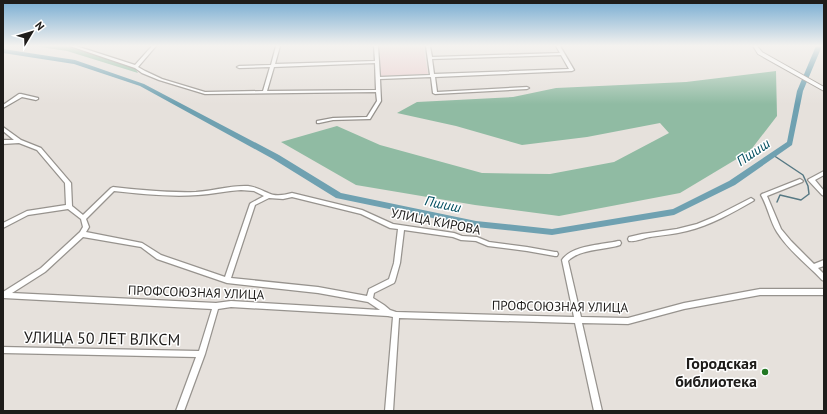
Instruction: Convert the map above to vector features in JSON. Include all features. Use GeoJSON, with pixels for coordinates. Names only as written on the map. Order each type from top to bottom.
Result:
{"type":"FeatureCollection","features":[{"type":"Feature","properties":{"kind":"main road"},"geometry":{"type":"LineString","coordinates":[[781,65],[824,89]]}},
{"type":"Feature","properties":{"kind":"street"},"geometry":{"type":"LineString","coordinates":[[131,65],[136,67],[145,74],[205,93],[265,91],[379,91]]}},
{"type":"Feature","properties":{"kind":"street"},"geometry":{"type":"LineString","coordinates":[[239,67],[290,65]]}},
{"type":"Feature","properties":{"kind":"street"},"geometry":{"type":"LineString","coordinates":[[319,122],[333,119],[368,118],[379,101],[377,65]]}},
{"type":"Feature","properties":{"kind":"street"},"geometry":{"type":"LineString","coordinates":[[431,65],[435,93],[527,88]]}},
{"type":"Feature","properties":{"kind":"street"},"geometry":{"type":"LineString","coordinates":[[378,78],[572,70],[569,65]]}},
{"type":"Feature","properties":{"kind":"street"},"geometry":{"type":"LineString","coordinates":[[265,91],[272,66]]}},
{"type":"Feature","properties":{"kind":"street"},"geometry":{"type":"LineString","coordinates":[[3,107],[21,95],[36,99]]}},
{"type":"Feature","properties":{"kind":"street"},"geometry":{"type":"LineString","coordinates":[[3,128],[19,141],[39,149],[68,183],[70,206],[83,218],[86,227],[82,234],[43,270],[3,295]]}},
{"type":"Feature","properties":{"kind":"street"},"geometry":{"type":"LineString","coordinates":[[3,142],[19,141]]}},
{"type":"Feature","properties":{"kind":"street"},"geometry":{"type":"LineString","coordinates":[[824,173],[811,180],[824,194]]}},
{"type":"Feature","properties":{"kind":"street"},"geometry":{"type":"LineString","coordinates":[[800,181],[764,195],[771,206],[778,229],[788,242],[824,278]]}},
{"type":"Feature","properties":{"kind":"street"},"geometry":{"type":"LineString","coordinates":[[83,218],[113,189],[168,194],[212,192],[234,187],[261,191],[268,196],[254,204],[227,280]]}},
{"type":"Feature","properties":{"kind":"street","name":"УЛИЦА КИРОВА"},"geometry":{"type":"LineString","coordinates":[[268,196],[283,197],[292,195],[362,212],[392,226],[454,235],[461,238],[477,239],[495,245],[555,254]]}},
{"type":"Feature","properties":{"kind":"street"},"geometry":{"type":"LineString","coordinates":[[631,239],[700,226],[717,220],[751,200]]}},
{"type":"Feature","properties":{"kind":"street"},"geometry":{"type":"LineString","coordinates":[[3,226],[27,213],[70,206]]}},
{"type":"Feature","properties":{"kind":"street"},"geometry":{"type":"LineString","coordinates":[[368,299],[371,291],[392,281],[397,263],[401,227]]}},
{"type":"Feature","properties":{"kind":"street","name":"ПРОФСОЮЗНАЯ УЛИЦА"},"geometry":{"type":"LineString","coordinates":[[82,234],[142,245],[159,257],[227,280],[318,290],[368,299],[392,314]]}},
{"type":"Feature","properties":{"kind":"street"},"geometry":{"type":"LineString","coordinates":[[598,411],[565,260],[568,256],[575,252],[606,247],[618,243]]}},
{"type":"Feature","properties":{"kind":"street"},"geometry":{"type":"LineString","coordinates":[[814,267],[824,263]]}},
{"type":"Feature","properties":{"kind":"street","name":"ПРОФСОЮЗНАЯ УЛИЦА"},"geometry":{"type":"LineString","coordinates":[[3,295],[216,306],[231,304],[392,314],[628,321],[684,306],[760,292],[824,292]]}},
{"type":"Feature","properties":{"kind":"street"},"geometry":{"type":"LineString","coordinates":[[180,411],[201,354],[216,306]]}},
{"type":"Feature","properties":{"kind":"street"},"geometry":{"type":"LineString","coordinates":[[389,411],[392,314]]}},
{"type":"Feature","properties":{"kind":"street","name":"УЛИЦА 50 ЛЕТ ВЛКСМ"},"geometry":{"type":"LineString","coordinates":[[3,350],[201,354]]}},
{"type":"Feature","properties":{"kind":"shaded area"},"geometry":{"type":"Polygon","coordinates":[[[378,65],[426,65],[428,74],[378,76],[378,65]]]}},
{"type":"Feature","properties":{"kind":"green space"},"geometry":{"type":"Polygon","coordinates":[[[113,65],[127,65],[135,68],[138,73],[113,65]]]}},
{"type":"Feature","properties":{"kind":"green space"},"geometry":{"type":"Polygon","coordinates":[[[776,71],[777,116],[750,151],[680,193],[559,216],[475,205],[356,185],[281,142],[337,126],[380,145],[482,173],[550,174],[614,162],[669,133],[660,123],[587,137],[522,145],[456,126],[397,113],[417,102],[513,97],[556,88],[686,82],[776,71]]]}},
{"type":"Feature","properties":{"kind":"waterway","name":"Пшиш"},"geometry":{"type":"LineString","coordinates":[[85,65],[142,85],[276,157],[339,196],[476,224],[552,232],[674,212],[732,183],[790,143],[800,91],[811,65]]}},
{"type":"Feature","properties":{"kind":"waterway"},"geometry":{"type":"LineString","coordinates":[[773,155],[803,175],[808,186],[809,194],[801,200],[780,195],[777,202]]}},
{"type":"Feature","properties":{"kind":"place","name":"Городская библиотека"},"geometry":{"type":"Point","coordinates":[765,372]}}]}
